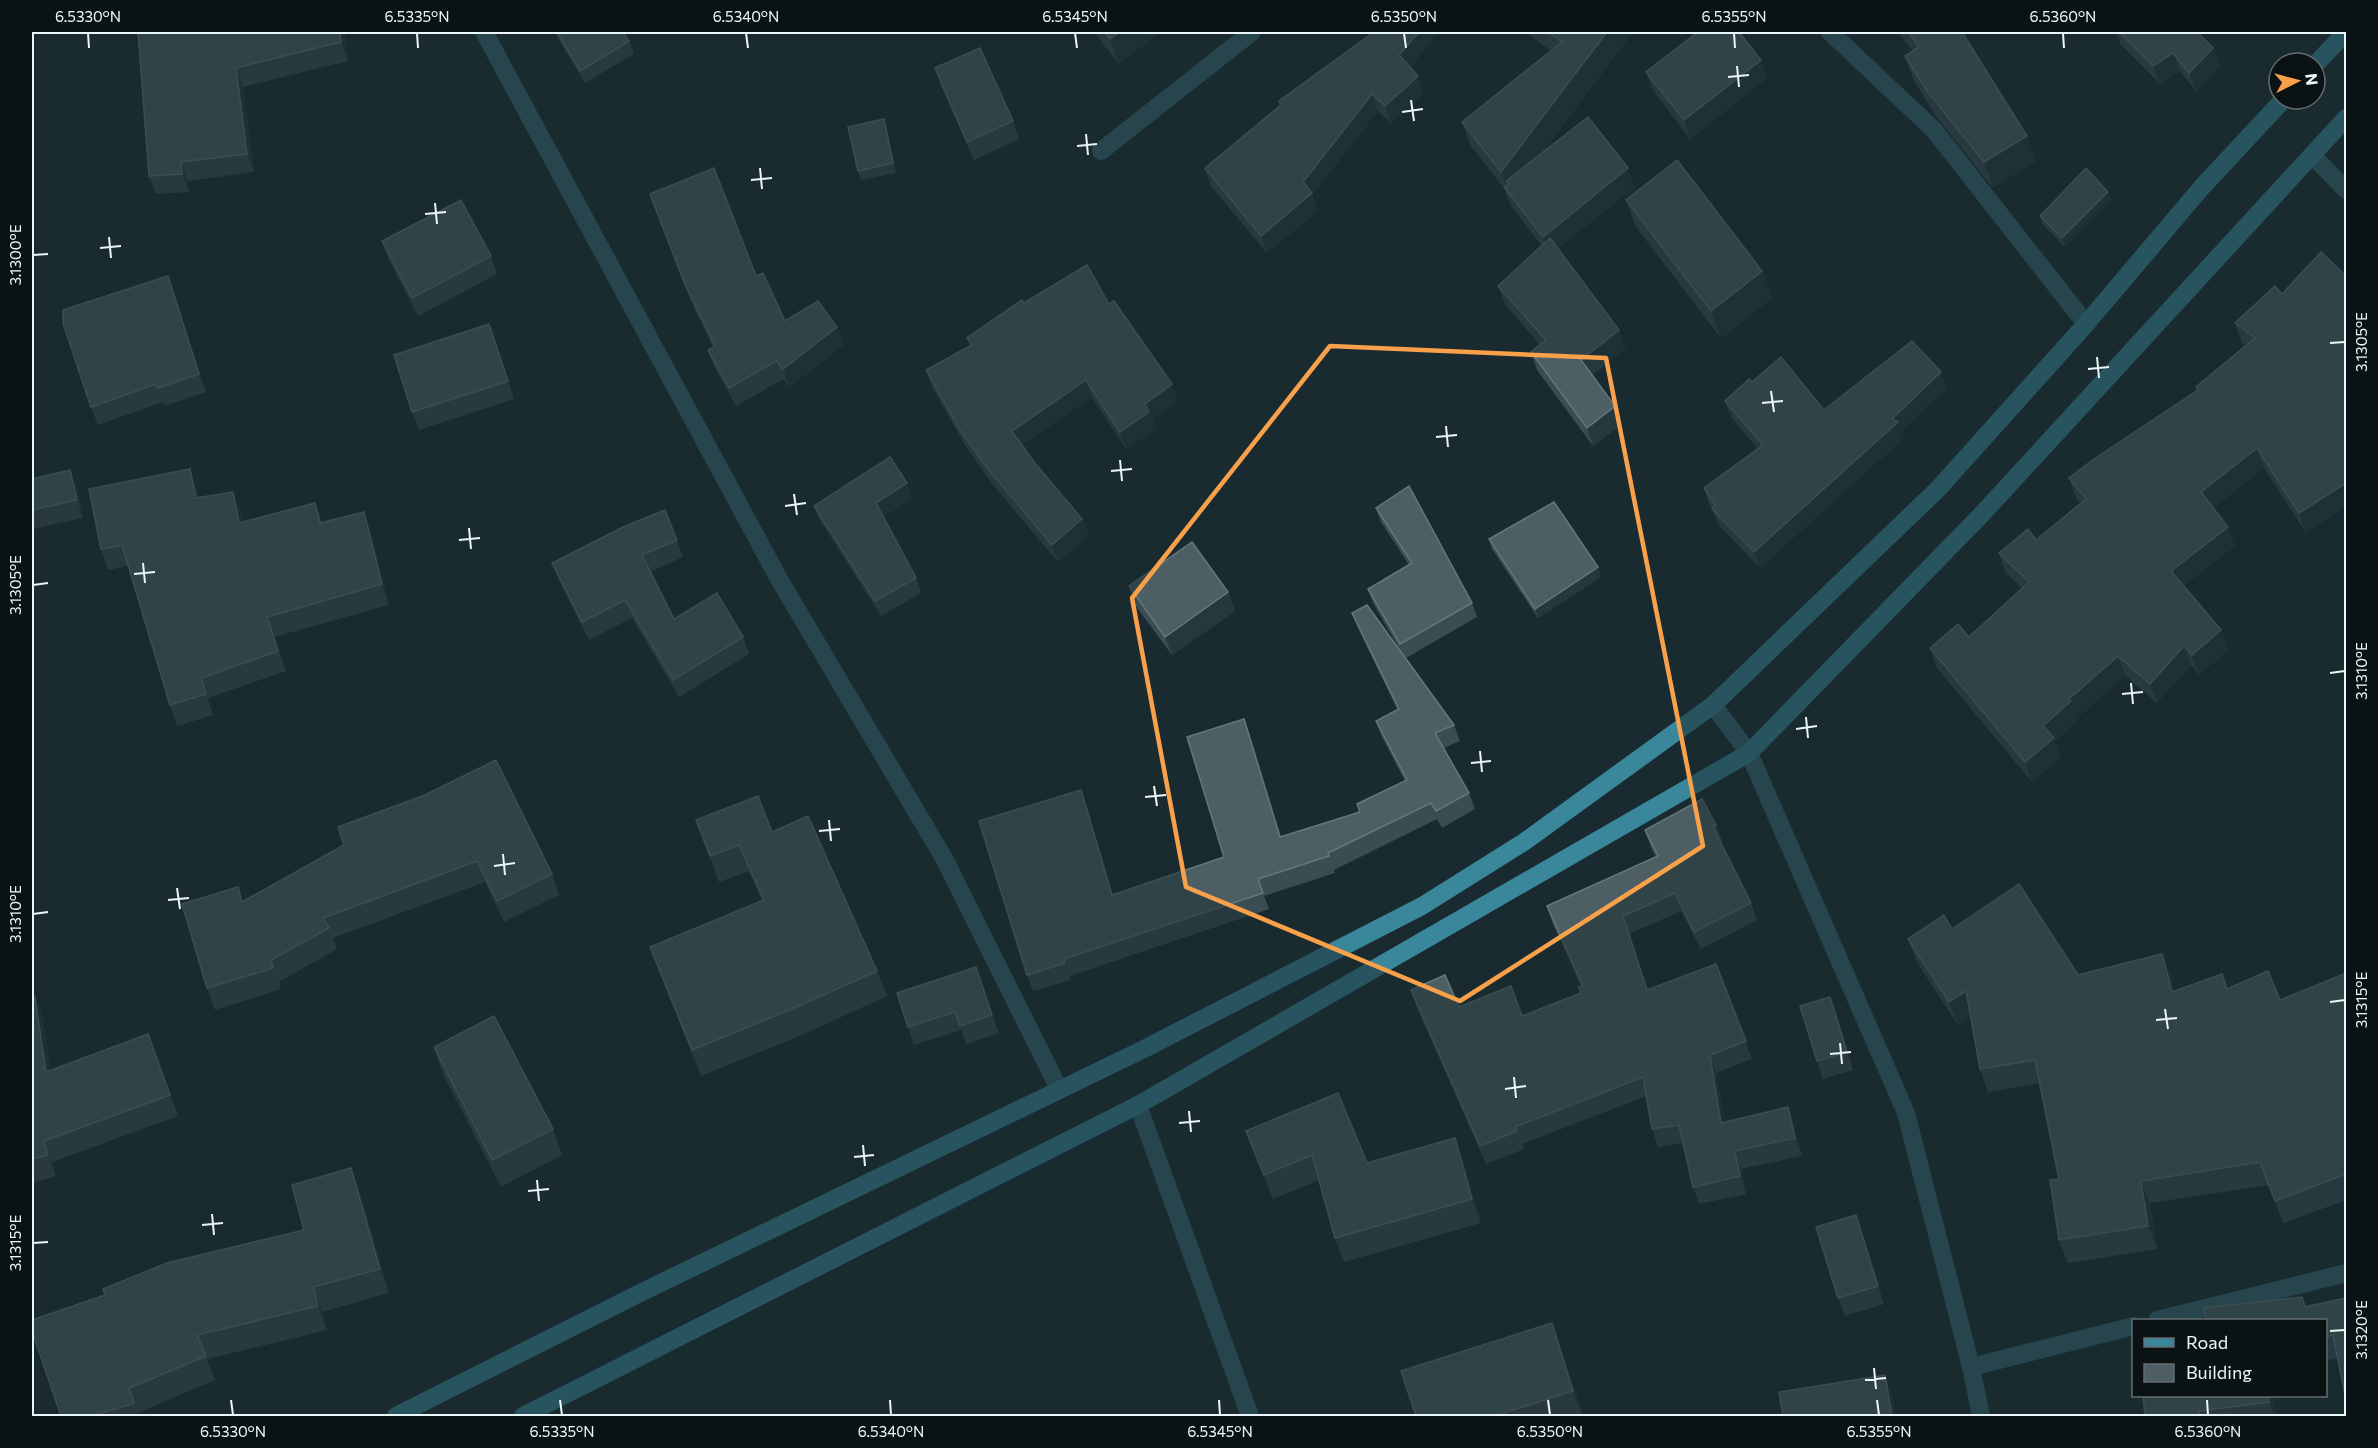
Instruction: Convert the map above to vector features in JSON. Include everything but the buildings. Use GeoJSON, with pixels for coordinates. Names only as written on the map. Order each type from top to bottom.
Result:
{"type":"FeatureCollection","features":[{"type":"Feature","properties":{"kind":"street"},"geometry":{"type":"LineString","coordinates":[[484,32],[779,579],[945,860],[1059,1089]]}},
{"type":"Feature","properties":{"kind":"street"},"geometry":{"type":"LineString","coordinates":[[1101,151],[1252,32]]}},
{"type":"Feature","properties":{"kind":"street"},"geometry":{"type":"LineString","coordinates":[[1830,32],[1934,130],[2086,324]]}},
{"type":"Feature","properties":{"kind":"street"},"geometry":{"type":"LineString","coordinates":[[2327,52],[2346,32]]}},
{"type":"Feature","properties":{"kind":"street"},"geometry":{"type":"LineString","coordinates":[[396,1416],[640,1293],[1144,1049],[1422,906],[1524,842],[1713,705],[1938,489],[2086,324],[2202,188],[2273,111]]}},
{"type":"Feature","properties":{"kind":"street"},"geometry":{"type":"LineString","coordinates":[[523,1416],[1138,1105],[1749,753],[1982,514],[2346,118]]}},
{"type":"Feature","properties":{"kind":"street"},"geometry":{"type":"LineString","coordinates":[[2313,156],[2346,190]]}},
{"type":"Feature","properties":{"kind":"street"},"geometry":{"type":"LineString","coordinates":[[1713,705],[1749,753],[1906,1113],[1982,1416]]}},
{"type":"Feature","properties":{"kind":"street"},"geometry":{"type":"LineString","coordinates":[[1138,1105],[1250,1416]]}},
{"type":"Feature","properties":{"kind":"street"},"geometry":{"type":"LineString","coordinates":[[2161,1319],[2346,1272]]}},
{"type":"Feature","properties":{"kind":"street"},"geometry":{"type":"LineString","coordinates":[[1971,1368],[2132,1326]]}},
{"type":"Feature","properties":{"kind":"highlighted area"},"geometry":{"type":"Polygon","coordinates":[[[1330,346],[1606,358],[1703,846],[1460,1001],[1186,887],[1132,598],[1330,346]]]}}]}
